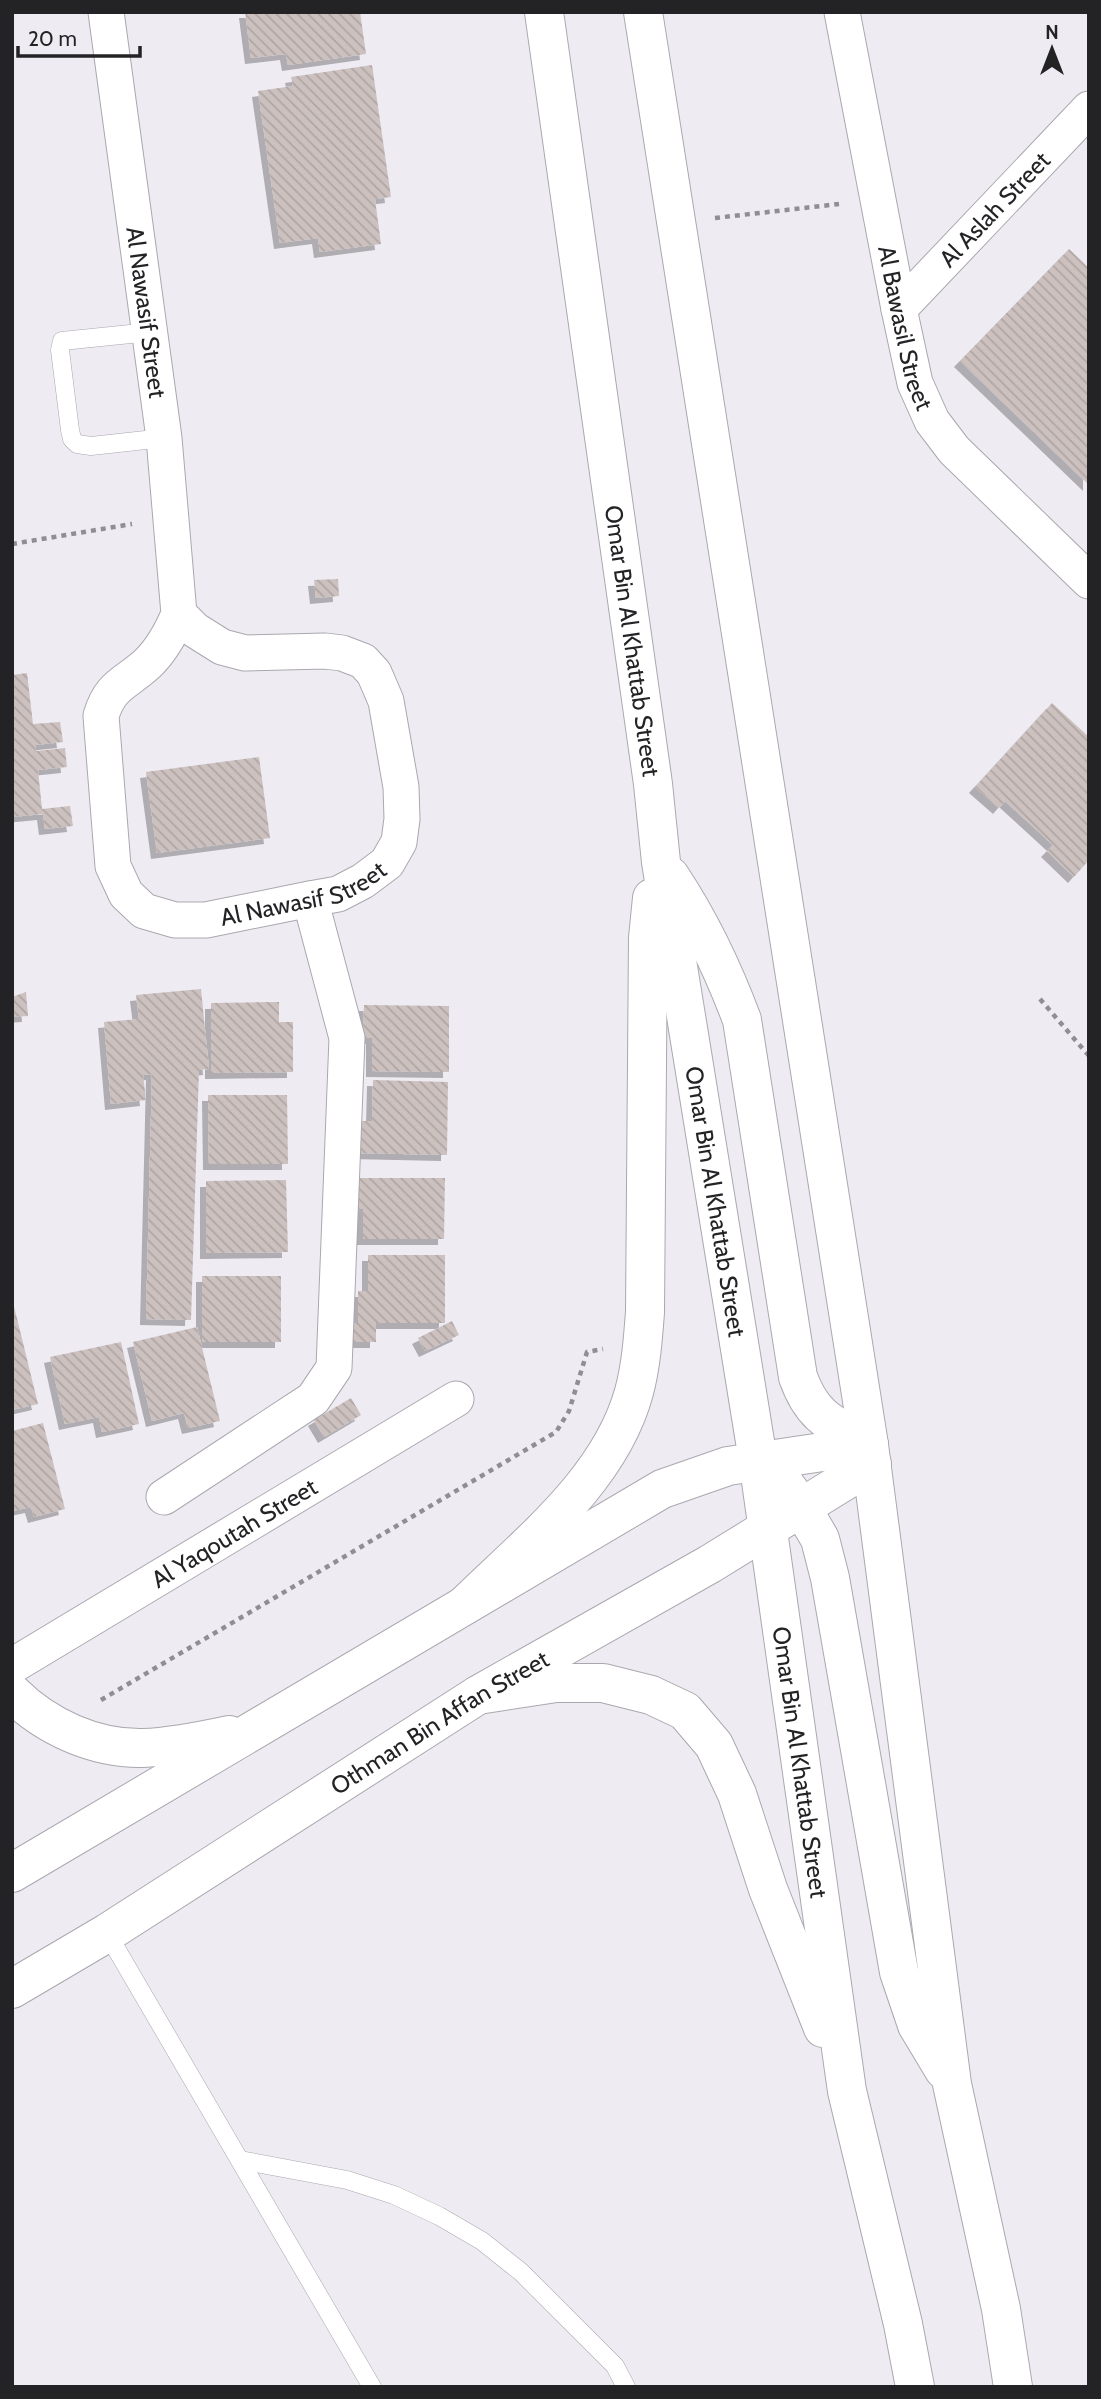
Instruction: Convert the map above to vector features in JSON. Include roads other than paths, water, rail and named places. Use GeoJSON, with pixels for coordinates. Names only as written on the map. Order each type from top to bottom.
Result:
{"type":"FeatureCollection","features":[{"type":"Feature","properties":{"kind":"main road","name":"Omar Bin Al Khattab Street"},"geometry":{"type":"LineString","coordinates":[[544,12],[652,771],[661,862],[758,1460],[847,2091],[903,2324],[915,2387]]}},
{"type":"Feature","properties":{"kind":"main road"},"geometry":{"type":"LineString","coordinates":[[643,12],[870,1454],[952,2084],[1001,2309],[1013,2387]]}},
{"type":"Feature","properties":{"kind":"main road"},"geometry":{"type":"LineString","coordinates":[[465,1605],[586,1486],[603,1460],[633,1394],[642,1353],[645,1312],[648,938],[653,896],[661,862]]}},
{"type":"Feature","properties":{"kind":"main road"},"geometry":{"type":"LineString","coordinates":[[661,862],[698,920],[728,984],[741,1020],[799,1377],[805,1397],[818,1415],[870,1454]]}},
{"type":"Feature","properties":{"kind":"main road"},"geometry":{"type":"LineString","coordinates":[[12,1872],[662,1489],[716,1470],[758,1460],[870,1454]]}},
{"type":"Feature","properties":{"kind":"main road","name":"Othman Bin Affan Street"},"geometry":{"type":"LineString","coordinates":[[12,1989],[107,1933],[478,1695],[710,1564],[802,1508],[870,1454]]}},
{"type":"Feature","properties":{"kind":"main road"},"geometry":{"type":"LineString","coordinates":[[758,1460],[786,1486],[820,1539],[830,1578],[898,1972],[917,2025],[952,2084]]}},
{"type":"Feature","properties":{"kind":"main road"},"geometry":{"type":"LineString","coordinates":[[478,1695],[556,1683],[603,1683],[652,1695],[685,1711],[714,1745],[737,1794],[768,1889],[847,2091]]}},
{"type":"Feature","properties":{"kind":"main road"},"geometry":{"type":"LineString","coordinates":[[12,1693],[24,1705],[55,1726],[93,1741],[141,1748],[192,1743],[251,1731]]}},
{"type":"Feature","properties":{"kind":"street","name":"Al Nawasif Street"},"geometry":{"type":"LineString","coordinates":[[106,12],[164,438],[179,614],[172,632],[160,649],[106,698],[101,716],[113,866],[126,894],[144,911],[175,920],[206,919],[338,894],[363,881],[387,863],[399,842],[402,819],[401,787],[386,701],[374,673],[363,661],[342,653],[245,653],[222,648],[195,630],[179,614]]}},
{"type":"Feature","properties":{"kind":"street","name":"Al Bawasil Street"},"geometry":{"type":"LineString","coordinates":[[842,12],[898,309],[915,383],[932,421],[954,450],[1089,581]]}},
{"type":"Feature","properties":{"kind":"street","name":"Al Aslah Street"},"geometry":{"type":"LineString","coordinates":[[898,309],[1089,109]]}},
{"type":"Feature","properties":{"kind":"street"},"geometry":{"type":"LineString","coordinates":[[164,1497],[313,1399],[334,1368],[347,1038],[310,899]]}},
{"type":"Feature","properties":{"kind":"street","name":"Al Yaqoutah Street"},"geometry":{"type":"LineString","coordinates":[[12,1666],[456,1399]]}},
{"type":"Feature","properties":{"kind":"lane"},"geometry":{"type":"LineString","coordinates":[[150,332],[62,341],[70,430],[72,439],[84,446],[164,438]]}},
{"type":"Feature","properties":{"kind":"lane"},"geometry":{"type":"LineString","coordinates":[[107,1933],[372,2387]]}},
{"type":"Feature","properties":{"kind":"lane"},"geometry":{"type":"LineString","coordinates":[[240,2160],[347,2180],[394,2196],[439,2216],[482,2241],[521,2272],[615,2366],[626,2387]]}}]}
